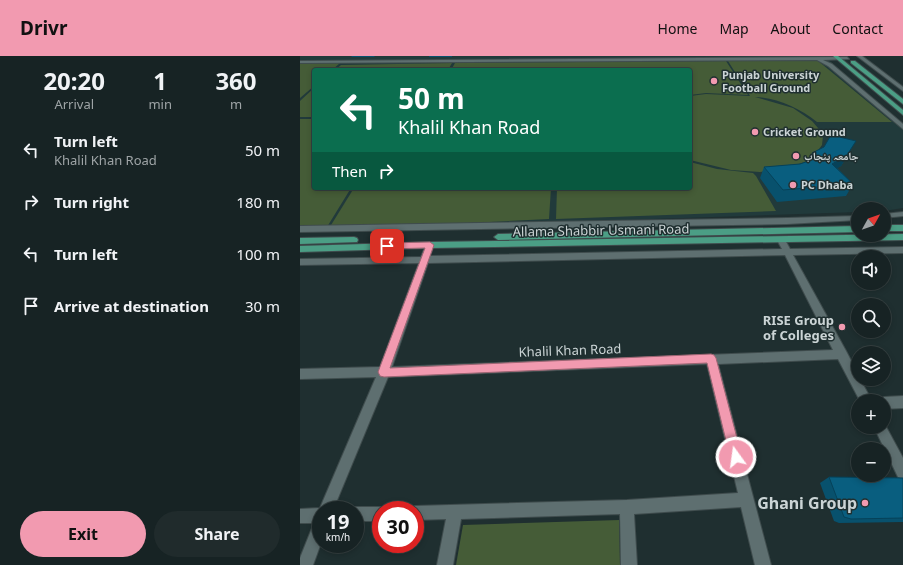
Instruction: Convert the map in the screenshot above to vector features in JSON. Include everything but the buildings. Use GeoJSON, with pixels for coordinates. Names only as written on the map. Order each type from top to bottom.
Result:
{"type":"FeatureCollection","features":[{"type":"Feature","properties":{"kind":"main road"},"geometry":{"type":"LineString","coordinates":[[836,57],[903,113]]}},
{"type":"Feature","properties":{"kind":"main road"},"geometry":{"type":"LineString","coordinates":[[846,57],[903,102]]}},
{"type":"Feature","properties":{"kind":"main road"},"geometry":{"type":"LineString","coordinates":[[891,228],[903,228]]}},
{"type":"Feature","properties":{"kind":"main road","name":"Allama Shabbir Usmani Road"},"geometry":{"type":"LineString","coordinates":[[300,241],[851,229]]}},
{"type":"Feature","properties":{"kind":"main road","name":"Allama Shabbir Usmani Road"},"geometry":{"type":"LineString","coordinates":[[300,249],[430,245],[903,237]]}},
{"type":"Feature","properties":{"kind":"street"},"geometry":{"type":"LineString","coordinates":[[418,61],[422,56]]}},
{"type":"Feature","properties":{"kind":"street"},"geometry":{"type":"LineString","coordinates":[[859,56],[903,89]]}},
{"type":"Feature","properties":{"kind":"street"},"geometry":{"type":"LineString","coordinates":[[316,62],[332,57],[335,62]]}},
{"type":"Feature","properties":{"kind":"street"},"geometry":{"type":"LineString","coordinates":[[300,62],[418,61],[499,58],[846,57]]}},
{"type":"Feature","properties":{"kind":"street"},"geometry":{"type":"LineString","coordinates":[[816,58],[830,65],[903,127]]}},
{"type":"Feature","properties":{"kind":"street"},"geometry":{"type":"LineString","coordinates":[[891,215],[903,214]]}},
{"type":"Feature","properties":{"kind":"street"},"geometry":{"type":"LineString","coordinates":[[300,229],[787,221],[851,218]]}},
{"type":"Feature","properties":{"kind":"street"},"geometry":{"type":"LineString","coordinates":[[781,240],[862,394]]}},
{"type":"Feature","properties":{"kind":"street"},"geometry":{"type":"LineString","coordinates":[[330,501],[384,372],[424,258],[430,245]]}},
{"type":"Feature","properties":{"kind":"street"},"geometry":{"type":"LineString","coordinates":[[300,262],[424,258],[903,250]]}},
{"type":"Feature","properties":{"kind":"street","name":"Khalil Khan Road"},"geometry":{"type":"LineString","coordinates":[[300,374],[842,354]]}},
{"type":"Feature","properties":{"kind":"street"},"geometry":{"type":"LineString","coordinates":[[711,358],[763,565]]}},
{"type":"Feature","properties":{"kind":"street"},"geometry":{"type":"LineString","coordinates":[[891,403],[903,402]]}},
{"type":"Feature","properties":{"kind":"street"},"geometry":{"type":"LineString","coordinates":[[884,434],[903,472]]}},
{"type":"Feature","properties":{"kind":"street"},"geometry":{"type":"LineString","coordinates":[[424,513],[626,507],[747,500]]}},
{"type":"Feature","properties":{"kind":"street"},"geometry":{"type":"LineString","coordinates":[[626,507],[629,565]]}},
{"type":"Feature","properties":{"kind":"street"},"geometry":{"type":"LineString","coordinates":[[445,565],[455,512]]}},
{"type":"Feature","properties":{"kind":"street"},"geometry":{"type":"LineString","coordinates":[[300,516],[312,515]]}},
{"type":"Feature","properties":{"kind":"street"},"geometry":{"type":"LineString","coordinates":[[305,565],[312,547]]}},
{"type":"Feature","properties":{"kind":"shaded area","name":"جامعہ پنجاب"},"geometry":{"type":"Polygon","coordinates":[[[300,56],[824,56],[903,124],[903,208],[891,210],[891,202],[851,202],[851,212],[300,231],[300,56]]]}},
{"type":"Feature","properties":{"kind":"green space"},"geometry":{"type":"Polygon","coordinates":[[[817,60],[892,122],[817,122],[788,104],[771,99],[755,97],[793,108],[812,121],[823,136],[822,145],[811,160],[780,170],[760,172],[731,170],[692,160],[692,96],[706,94],[750,96],[728,61],[817,60]]]}},
{"type":"Feature","properties":{"kind":"green space","name":"Punjab University Football Ground"},"geometry":{"type":"Polygon","coordinates":[[[726,61],[748,95],[706,93],[692,95],[692,68],[452,68],[455,63],[726,61]]]}},
{"type":"Feature","properties":{"kind":"green space"},"geometry":{"type":"Polygon","coordinates":[[[300,63],[340,63],[334,68],[312,68],[312,88],[300,98],[300,63]]]}},
{"type":"Feature","properties":{"kind":"green space"},"geometry":{"type":"Polygon","coordinates":[[[452,63],[449,68],[337,68],[341,65],[452,63]]]}},
{"type":"Feature","properties":{"kind":"green space"},"geometry":{"type":"Polygon","coordinates":[[[312,90],[312,117],[300,117],[300,101],[312,90]]]}},
{"type":"Feature","properties":{"kind":"green space"},"geometry":{"type":"Polygon","coordinates":[[[300,119],[312,119],[312,190],[350,190],[327,227],[300,228],[300,119]]]}},
{"type":"Feature","properties":{"kind":"green space"},"geometry":{"type":"Polygon","coordinates":[[[692,163],[717,169],[753,173],[776,211],[556,219],[557,190],[692,190],[692,163]]]}},
{"type":"Feature","properties":{"kind":"green space"},"geometry":{"type":"Polygon","coordinates":[[[353,190],[551,190],[549,219],[328,230],[353,190]]]}},
{"type":"Feature","properties":{"kind":"green space"},"geometry":{"type":"Polygon","coordinates":[[[619,520],[620,565],[456,565],[463,525],[619,520]]]}},
{"type":"Feature","properties":{"kind":"place","name":"Punjab University Football Ground"},"geometry":{"type":"Point","coordinates":[714,81]}},
{"type":"Feature","properties":{"kind":"place","name":"Cricket Ground"},"geometry":{"type":"Point","coordinates":[755,132]}},
{"type":"Feature","properties":{"kind":"place","name":"جامعہ پنجاب"},"geometry":{"type":"Point","coordinates":[796,156]}},
{"type":"Feature","properties":{"kind":"place","name":"PC Dhaba"},"geometry":{"type":"Point","coordinates":[793,185]}},
{"type":"Feature","properties":{"kind":"place","name":"RISE Group of Colleges"},"geometry":{"type":"Point","coordinates":[842,327]}},
{"type":"Feature","properties":{"kind":"place","name":"Ghani Group"},"geometry":{"type":"Point","coordinates":[865,503]}},
{"type":"Feature","properties":{"kind":"route"},"geometry":{"type":"LineString","coordinates":[[387,246],[430,245],[424,258],[384,372],[711,358],[736,457]]}}]}
